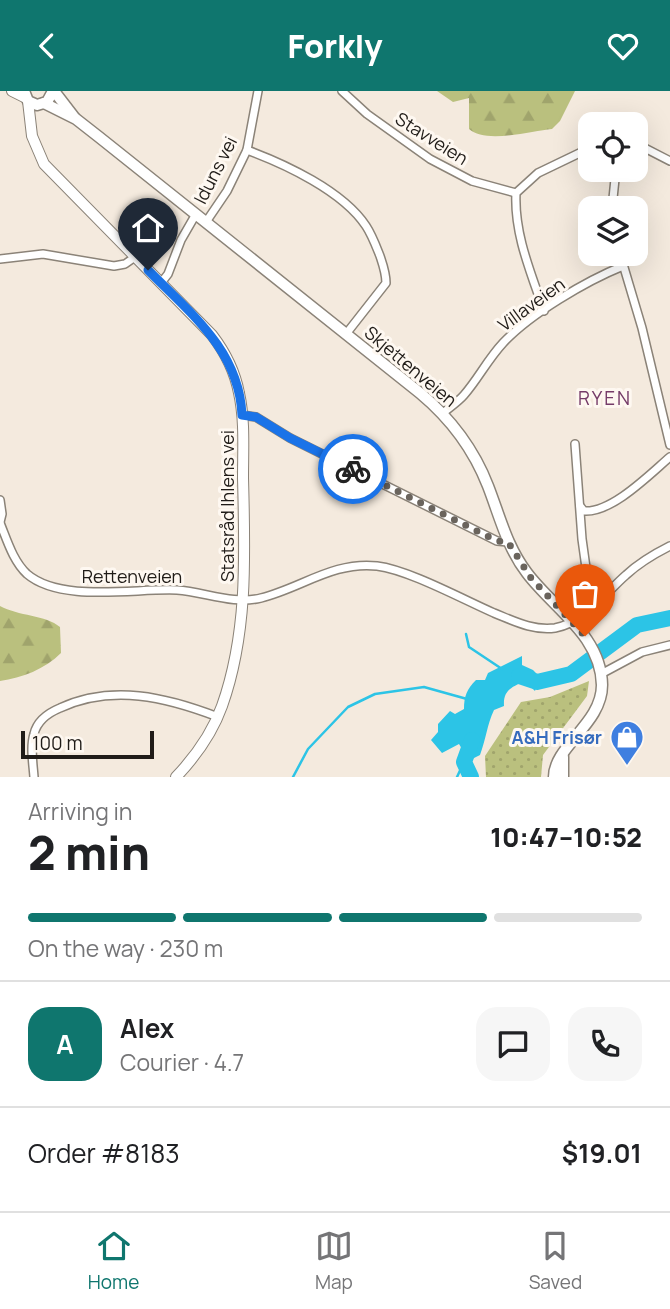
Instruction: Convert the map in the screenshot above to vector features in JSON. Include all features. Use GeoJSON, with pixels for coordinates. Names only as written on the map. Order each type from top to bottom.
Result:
{"type":"FeatureCollection","features":[{"type":"Feature","properties":{"kind":"main road","name":"Skjettenveien"},"geometry":{"type":"LineString","coordinates":[[53,91],[76,119],[443,413],[481,470],[508,542],[531,578],[585,636],[599,669]]}},
{"type":"Feature","properties":{"kind":"main road"},"geometry":{"type":"LineString","coordinates":[[42,104],[50,99],[53,91]]}},
{"type":"Feature","properties":{"kind":"main road","name":"Skjettenveien"},"geometry":{"type":"LineString","coordinates":[[26,97],[76,119]]}},
{"type":"Feature","properties":{"kind":"main road"},"geometry":{"type":"LineString","coordinates":[[554,777],[555,768],[596,709],[601,694],[599,669]]}},
{"type":"Feature","properties":{"kind":"main road"},"geometry":{"type":"LineString","coordinates":[[562,777],[563,757]]}},
{"type":"Feature","properties":{"kind":"street"},"geometry":{"type":"LineString","coordinates":[[12,91],[26,97]]}},
{"type":"Feature","properties":{"kind":"street","name":"Iduns vei"},"geometry":{"type":"LineString","coordinates":[[206,222],[227,191],[247,151],[258,91]]}},
{"type":"Feature","properties":{"kind":"street","name":"Stavveien"},"geometry":{"type":"LineString","coordinates":[[342,91],[367,114],[430,159],[472,181],[516,193]]}},
{"type":"Feature","properties":{"kind":"street","name":"Statsråd Ihlens vei"},"geometry":{"type":"LineString","coordinates":[[26,97],[35,148],[48,169],[207,329],[219,345],[238,386],[242,415],[243,599],[234,661],[218,717],[203,745],[176,777]]}},
{"type":"Feature","properties":{"kind":"street"},"geometry":{"type":"LineString","coordinates":[[30,128],[42,104]]}},
{"type":"Feature","properties":{"kind":"street"},"geometry":{"type":"LineString","coordinates":[[648,150],[670,161]]}},
{"type":"Feature","properties":{"kind":"street"},"geometry":{"type":"LineString","coordinates":[[247,151],[300,174],[339,199],[367,226],[382,262],[386,283],[346,334]]}},
{"type":"Feature","properties":{"kind":"street"},"geometry":{"type":"LineString","coordinates":[[544,311],[522,244],[517,221],[516,193],[538,173],[578,154]]}},
{"type":"Feature","properties":{"kind":"street"},"geometry":{"type":"LineString","coordinates":[[161,283],[168,274],[177,248],[196,214]]}},
{"type":"Feature","properties":{"kind":"street"},"geometry":{"type":"LineString","coordinates":[[0,259],[43,254],[114,266],[125,264],[135,257]]}},
{"type":"Feature","properties":{"kind":"street"},"geometry":{"type":"LineString","coordinates":[[623,266],[642,328],[670,445]]}},
{"type":"Feature","properties":{"kind":"street","name":"Villaveien"},"geometry":{"type":"LineString","coordinates":[[443,413],[466,393],[484,365],[525,323],[572,293],[623,266]]}},
{"type":"Feature","properties":{"kind":"street"},"geometry":{"type":"LineString","coordinates":[[242,415],[256,417],[290,438],[497,541],[508,542]]}},
{"type":"Feature","properties":{"kind":"street"},"geometry":{"type":"LineString","coordinates":[[575,444],[588,580],[601,599]]}},
{"type":"Feature","properties":{"kind":"street"},"geometry":{"type":"LineString","coordinates":[[580,505],[584,510],[594,511],[610,503],[641,482],[670,457]]}},
{"type":"Feature","properties":{"kind":"street"},"geometry":{"type":"LineString","coordinates":[[0,500],[0,522]]}},
{"type":"Feature","properties":{"kind":"street","name":"Rettenveien"},"geometry":{"type":"LineString","coordinates":[[0,522],[11,552],[27,574],[68,591],[177,590],[243,599],[265,597],[342,567],[374,566],[405,574],[527,626],[551,628],[572,621]]}},
{"type":"Feature","properties":{"kind":"street"},"geometry":{"type":"LineString","coordinates":[[572,621],[584,615],[638,565],[670,546]]}},
{"type":"Feature","properties":{"kind":"street"},"geometry":{"type":"LineString","coordinates":[[599,669],[642,652],[670,645]]}},
{"type":"Feature","properties":{"kind":"street"},"geometry":{"type":"LineString","coordinates":[[34,777],[34,732],[48,713],[69,703],[114,694],[134,695],[164,699],[218,717]]}},
{"type":"Feature","properties":{"kind":"green space"},"geometry":{"type":"Polygon","coordinates":[[[437,91],[575,91],[560,121],[552,129],[486,136],[469,129],[469,98],[453,102],[437,91]]]}},
{"type":"Feature","properties":{"kind":"green space"},"geometry":{"type":"Polygon","coordinates":[[[0,606],[47,620],[60,627],[61,653],[33,672],[0,681],[0,606]]]}},
{"type":"Feature","properties":{"kind":"green space"},"geometry":{"type":"Polygon","coordinates":[[[589,681],[587,696],[543,755],[541,777],[486,777],[485,756],[521,702],[550,697],[589,681]]]}},
{"type":"Feature","properties":{"kind":"water"},"geometry":{"type":"Polygon","coordinates":[[[522,656],[522,665],[540,677],[535,691],[525,681],[509,690],[504,706],[494,710],[480,755],[470,760],[458,758],[462,749],[459,744],[442,753],[431,740],[438,732],[438,724],[450,711],[455,714],[464,709],[467,693],[476,680],[485,680],[488,673],[522,656]]]}},
{"type":"Feature","properties":{"kind":"waterway"},"geometry":{"type":"LineString","coordinates":[[519,676],[537,682],[571,674],[637,625],[670,618]]}},
{"type":"Feature","properties":{"kind":"waterway"},"geometry":{"type":"LineString","coordinates":[[466,634],[469,647],[502,669]]}},
{"type":"Feature","properties":{"kind":"waterway"},"geometry":{"type":"LineString","coordinates":[[293,777],[308,749],[348,707],[375,694],[424,687],[467,699]]}},
{"type":"Feature","properties":{"kind":"waterway"},"geometry":{"type":"LineString","coordinates":[[471,777],[464,762],[472,740]]}},
{"type":"Feature","properties":{"kind":"waterway"},"geometry":{"type":"LineString","coordinates":[[457,777],[464,762]]}},
{"type":"Feature","properties":{"kind":"way so far"},"geometry":{"type":"LineString","coordinates":[[353,469],[501,543],[508,542],[531,578],[585,636]]}},
{"type":"Feature","properties":{"kind":"place","name":"A&H Frisør"},"geometry":{"type":"Point","coordinates":[627,767]}},
{"type":"Feature","properties":{"kind":"district","name":"RYEN"},"geometry":{"type":"Point","coordinates":[605,398]}},
{"type":"Feature","properties":{"kind":"route"},"geometry":{"type":"LineString","coordinates":[[148,270],[219,345],[238,386],[242,415],[256,417],[290,438],[353,469]]}}]}
